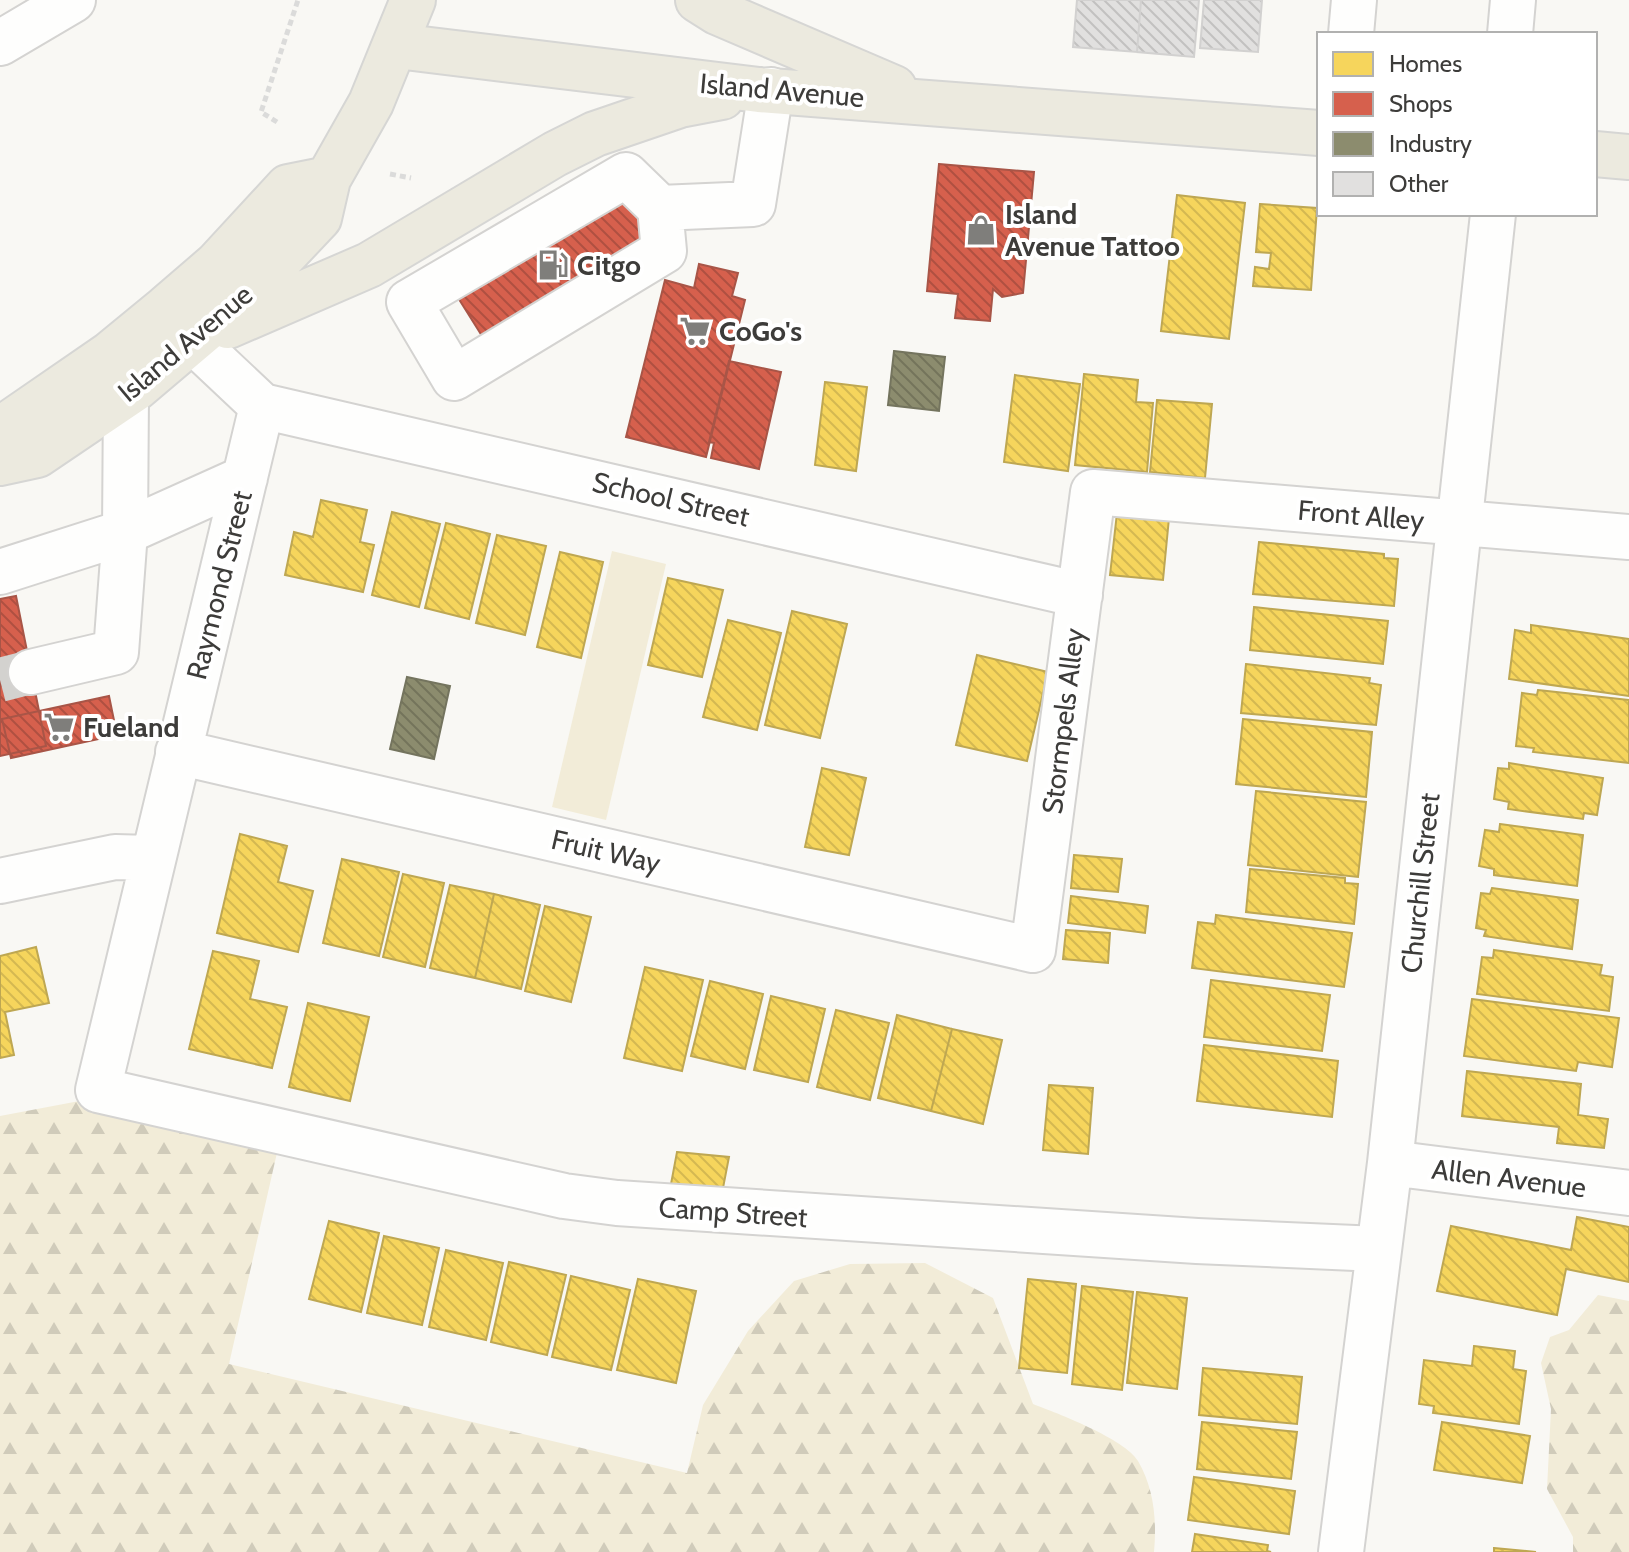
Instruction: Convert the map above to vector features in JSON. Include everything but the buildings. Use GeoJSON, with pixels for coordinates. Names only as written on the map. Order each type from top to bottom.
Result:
{"type":"FeatureCollection","features":[{"type":"Feature","properties":{"kind":"main road"},"geometry":{"type":"LineString","coordinates":[[397,46],[413,0]]}},
{"type":"Feature","properties":{"kind":"main road"},"geometry":{"type":"LineString","coordinates":[[698,0],[717,12],[926,102]]}},
{"type":"Feature","properties":{"kind":"main road","name":"Island Avenue"},"geometry":{"type":"LineString","coordinates":[[0,463],[37,455],[126,394],[248,293],[319,218],[328,179],[371,103],[397,46],[765,90],[1317,133]]}},
{"type":"Feature","properties":{"kind":"main road"},"geometry":{"type":"LineString","coordinates":[[193,341],[369,265],[555,154],[595,134],[680,105],[765,90]]}},
{"type":"Feature","properties":{"kind":"main road"},"geometry":{"type":"LineString","coordinates":[[1597,154],[1629,157]]}},
{"type":"Feature","properties":{"kind":"main road","name":"Island Avenue"},"geometry":{"type":"LineString","coordinates":[[0,435],[7,425],[110,354],[217,264],[288,187],[328,179]]}},
{"type":"Feature","properties":{"kind":"street"},"geometry":{"type":"LineString","coordinates":[[3,36],[73,0]]}},
{"type":"Feature","properties":{"kind":"street"},"geometry":{"type":"LineString","coordinates":[[1351,32],[1354,0]]}},
{"type":"Feature","properties":{"kind":"street"},"geometry":{"type":"LineString","coordinates":[[1510,32],[1513,0]]}},
{"type":"Feature","properties":{"kind":"street"},"geometry":{"type":"LineString","coordinates":[[660,208],[753,204],[765,90]]}},
{"type":"Feature","properties":{"kind":"street"},"geometry":{"type":"LineString","coordinates":[[409,302],[626,175],[660,208],[664,251],[454,378]]}},
{"type":"Feature","properties":{"kind":"street","name":"Churchill Street"},"geometry":{"type":"LineString","coordinates":[[1341,1552],[1390,1163],[1493,216]]}},
{"type":"Feature","properties":{"kind":"street"},"geometry":{"type":"LineString","coordinates":[[369,265],[409,302],[454,378],[438,444]]}},
{"type":"Feature","properties":{"kind":"street"},"geometry":{"type":"LineString","coordinates":[[193,341],[262,406]]}},
{"type":"Feature","properties":{"kind":"street"},"geometry":{"type":"LineString","coordinates":[[31,672],[116,652],[125,532],[126,394]]}},
{"type":"Feature","properties":{"kind":"street","name":"School Street"},"geometry":{"type":"LineString","coordinates":[[262,406],[438,444],[1080,595]]}},
{"type":"Feature","properties":{"kind":"street","name":"Raymond Street"},"geometry":{"type":"LineString","coordinates":[[98,1090],[151,858],[262,406]]}},
{"type":"Feature","properties":{"kind":"street"},"geometry":{"type":"LineString","coordinates":[[0,572],[125,532],[245,478]]}},
{"type":"Feature","properties":{"kind":"street","name":"Front Alley"},"geometry":{"type":"LineString","coordinates":[[1093,492],[1629,537]]}},
{"type":"Feature","properties":{"kind":"street","name":"Stormpels Alley"},"geometry":{"type":"LineString","coordinates":[[1033,950],[1093,492]]}},
{"type":"Feature","properties":{"kind":"street","name":"Fruit Way"},"geometry":{"type":"LineString","coordinates":[[178,752],[1033,950]]}},
{"type":"Feature","properties":{"kind":"street"},"geometry":{"type":"LineString","coordinates":[[0,881],[115,857],[151,858]]}},
{"type":"Feature","properties":{"kind":"street","name":"Camp Street"},"geometry":{"type":"LineString","coordinates":[[98,1090],[564,1196],[617,1203],[1197,1241],[1378,1249]]}},
{"type":"Feature","properties":{"kind":"street","name":"Allen Avenue"},"geometry":{"type":"LineString","coordinates":[[1390,1163],[1629,1193]]}},
{"type":"Feature","properties":{"kind":"path"},"geometry":{"type":"LineString","coordinates":[[277,122],[261,112],[298,0]]}},
{"type":"Feature","properties":{"kind":"green space"},"geometry":{"type":"Polygon","coordinates":[[[612,551],[666,564],[606,820],[552,807],[612,551]]]}},
{"type":"Feature","properties":{"kind":"green space"},"geometry":{"type":"Polygon","coordinates":[[[90,1099],[279,1144],[229,1364],[687,1473],[703,1405],[748,1331],[794,1281],[850,1264],[925,1263],[993,1298],[1033,1404],[1105,1436],[1138,1461],[1148,1482],[1153,1505],[1154,1552],[0,1552],[0,1116],[90,1099]]]}},
{"type":"Feature","properties":{"kind":"green space"},"geometry":{"type":"Polygon","coordinates":[[[1598,1295],[1629,1301],[1629,1552],[1573,1552],[1573,1537],[1547,1489],[1551,1409],[1541,1363],[1550,1337],[1569,1330],[1598,1295]]]}},
{"type":"Feature","properties":{"kind":"tunnel"},"geometry":{"type":"LineString","coordinates":[[0,680],[31,672]]}},
{"type":"Feature","properties":{"kind":"place","name":"Island Avenue Tattoo"},"geometry":{"type":"Point","coordinates":[981,230]}},
{"type":"Feature","properties":{"kind":"place","name":"Citgo"},"geometry":{"type":"Point","coordinates":[553,265]}},
{"type":"Feature","properties":{"kind":"place","name":"CoGo's"},"geometry":{"type":"Point","coordinates":[695,331]}},
{"type":"Feature","properties":{"kind":"place","name":"Fueland"},"geometry":{"type":"Point","coordinates":[59,727]}}]}
